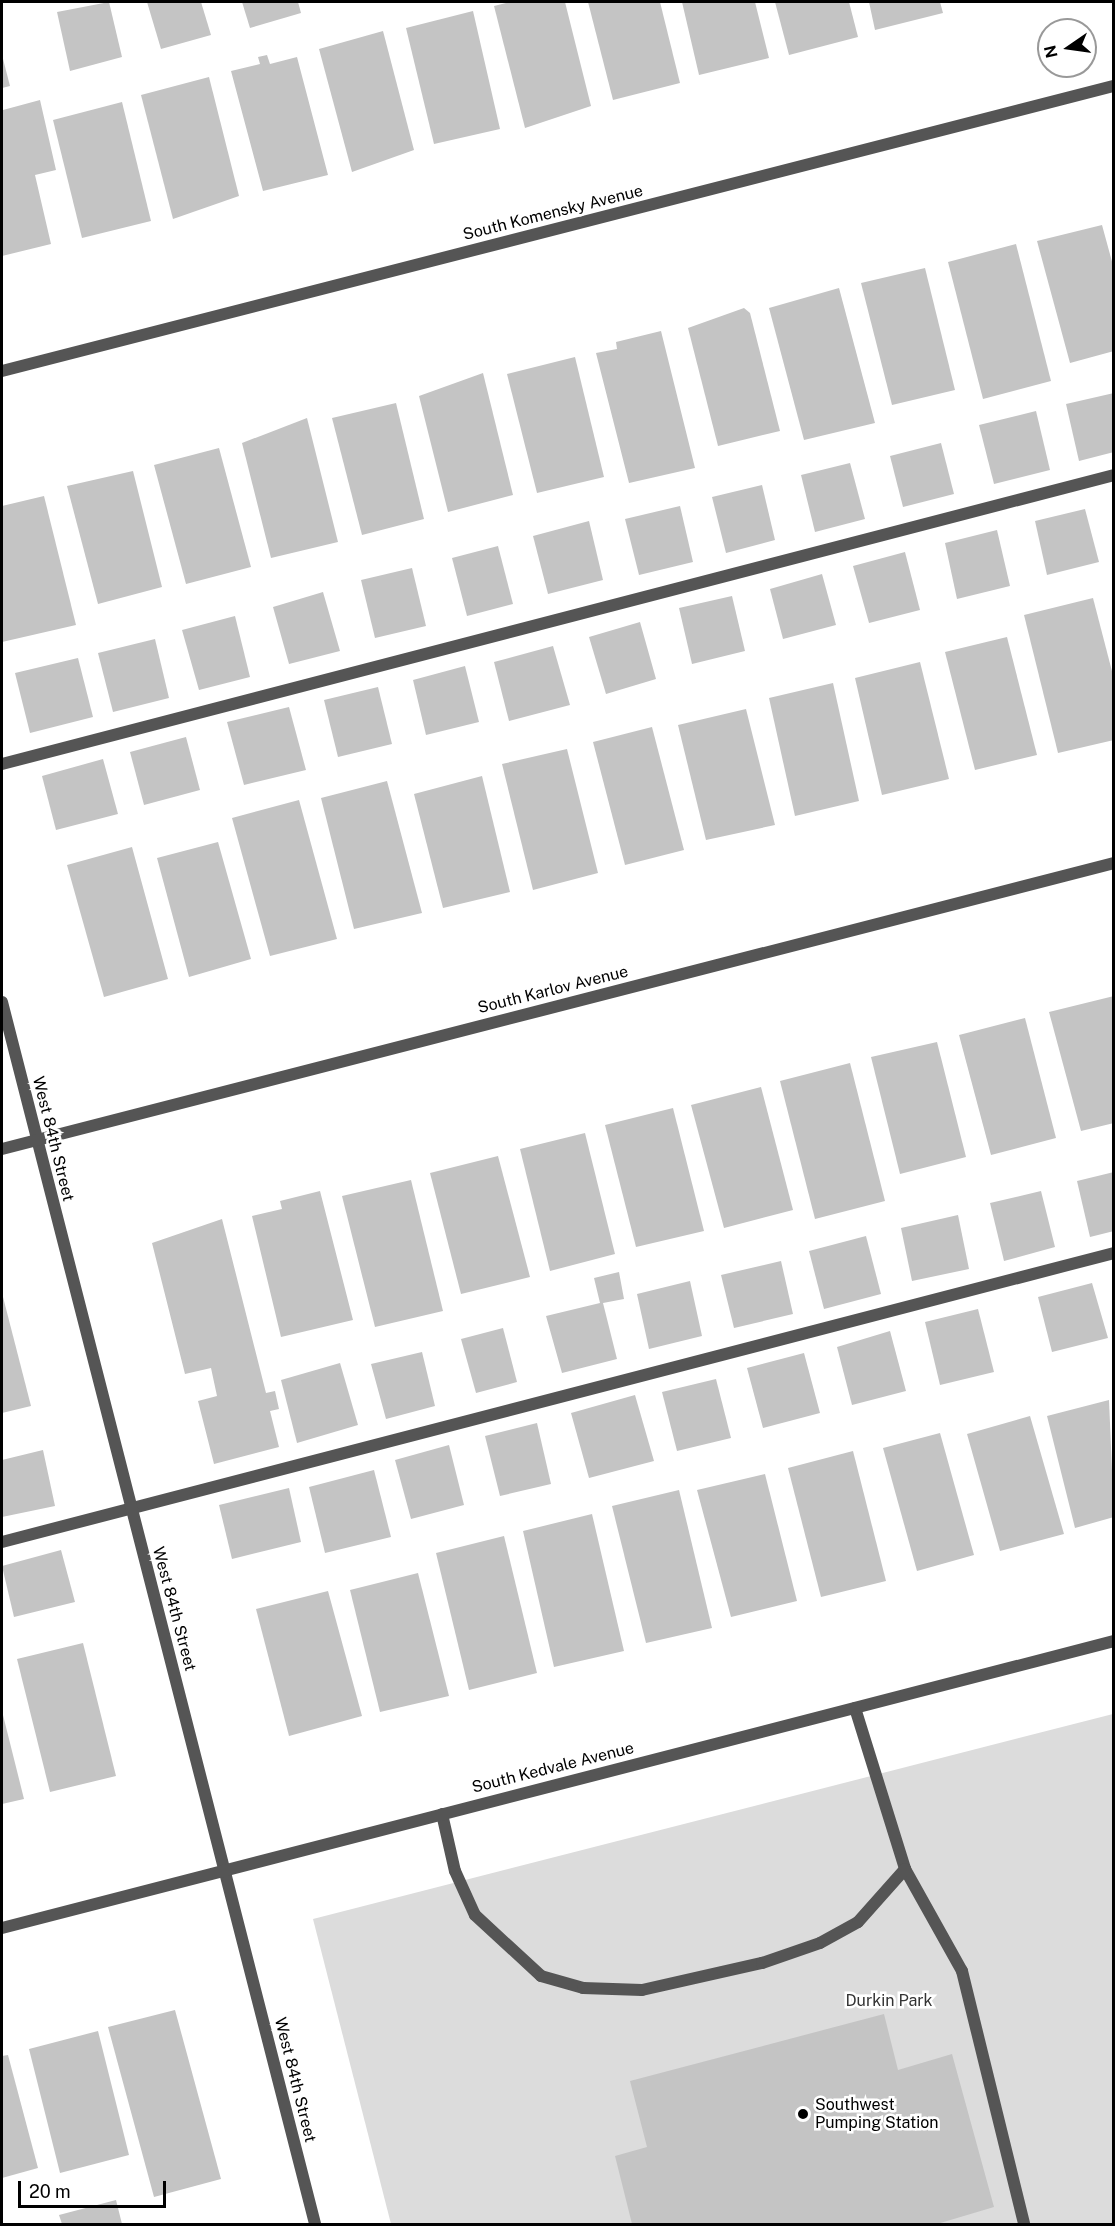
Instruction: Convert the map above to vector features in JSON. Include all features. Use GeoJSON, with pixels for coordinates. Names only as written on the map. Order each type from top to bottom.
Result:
{"type":"FeatureCollection","features":[{"type":"Feature","properties":{"kind":"street","name":"South Komensky Avenue"},"geometry":{"type":"LineString","coordinates":[[2,371],[1113,86]]}},
{"type":"Feature","properties":{"kind":"street"},"geometry":{"type":"LineString","coordinates":[[2,764],[1113,475]]}},
{"type":"Feature","properties":{"kind":"street","name":"South Karlov Avenue"},"geometry":{"type":"LineString","coordinates":[[2,1149],[1113,863]]}},
{"type":"Feature","properties":{"kind":"street","name":"West 84th Street"},"geometry":{"type":"LineString","coordinates":[[2,1002],[315,2224]]}},
{"type":"Feature","properties":{"kind":"street"},"geometry":{"type":"LineString","coordinates":[[2,1542],[1113,1253]]}},
{"type":"Feature","properties":{"kind":"street","name":"South Kedvale Avenue"},"geometry":{"type":"LineString","coordinates":[[2,1928],[1113,1641]]}},
{"type":"Feature","properties":{"kind":"street"},"geometry":{"type":"LineString","coordinates":[[855,1708],[905,1869],[962,1971],[1024,2224]]}},
{"type":"Feature","properties":{"kind":"street"},"geometry":{"type":"LineString","coordinates":[[442,1814],[455,1871],[476,1915],[541,1976],[583,1988],[642,1990],[762,1963],[820,1943],[858,1922],[905,1869]]}},
{"type":"Feature","properties":{"kind":"green space","name":"Durkin Park"},"geometry":{"type":"Polygon","coordinates":[[[1113,1714],[1113,2224],[391,2224],[313,1919],[1113,1714]]]}},
{"type":"Feature","properties":{"kind":"building"},"geometry":{"type":"Polygon","coordinates":[[[109,2],[122,57],[70,71],[57,12],[109,2]]]}},
{"type":"Feature","properties":{"kind":"building"},"geometry":{"type":"Polygon","coordinates":[[[147,2],[201,2],[211,35],[161,49],[147,2]]]}},
{"type":"Feature","properties":{"kind":"building"},"geometry":{"type":"Polygon","coordinates":[[[242,2],[298,2],[301,13],[250,28],[242,2]]]}},
{"type":"Feature","properties":{"kind":"building"},"geometry":{"type":"Polygon","coordinates":[[[510,2],[565,2],[591,106],[525,128],[494,6],[510,2]]]}},
{"type":"Feature","properties":{"kind":"building"},"geometry":{"type":"Polygon","coordinates":[[[588,2],[660,2],[680,83],[613,100],[588,2]]]}},
{"type":"Feature","properties":{"kind":"building"},"geometry":{"type":"Polygon","coordinates":[[[682,2],[755,2],[769,58],[699,75],[682,2]]]}},
{"type":"Feature","properties":{"kind":"building"},"geometry":{"type":"Polygon","coordinates":[[[775,2],[849,2],[858,37],[789,55],[775,2]]]}},
{"type":"Feature","properties":{"kind":"building"},"geometry":{"type":"Polygon","coordinates":[[[869,2],[940,2],[943,13],[875,30],[869,2]]]}},
{"type":"Feature","properties":{"kind":"building"},"geometry":{"type":"Polygon","coordinates":[[[473,11],[500,129],[434,144],[406,28],[473,11]]]}},
{"type":"Feature","properties":{"kind":"building"},"geometry":{"type":"Polygon","coordinates":[[[383,31],[414,150],[352,172],[319,49],[383,31]]]}},
{"type":"Feature","properties":{"kind":"building"},"geometry":{"type":"Polygon","coordinates":[[[2,55],[10,86],[2,88],[2,55]]]}},
{"type":"Feature","properties":{"kind":"building"},"geometry":{"type":"Polygon","coordinates":[[[267,55],[270,64],[297,57],[328,175],[263,191],[231,71],[260,64],[258,57],[267,55]]]}},
{"type":"Feature","properties":{"kind":"building"},"geometry":{"type":"Polygon","coordinates":[[[209,77],[239,196],[173,219],[141,95],[209,77]]]}},
{"type":"Feature","properties":{"kind":"building"},"geometry":{"type":"Polygon","coordinates":[[[40,100],[56,170],[35,175],[51,244],[2,256],[3,110],[40,100]]]}},
{"type":"Feature","properties":{"kind":"building"},"geometry":{"type":"Polygon","coordinates":[[[122,102],[151,221],[82,238],[53,120],[122,102]]]}},
{"type":"Feature","properties":{"kind":"building"},"geometry":{"type":"Polygon","coordinates":[[[1102,225],[1114,269],[1114,351],[1070,363],[1037,241],[1102,225]]]}},
{"type":"Feature","properties":{"kind":"building"},"geometry":{"type":"Polygon","coordinates":[[[1016,244],[1051,381],[983,399],[948,262],[1016,244]]]}},
{"type":"Feature","properties":{"kind":"building"},"geometry":{"type":"Polygon","coordinates":[[[925,268],[955,390],[892,405],[861,283],[925,268]]]}},
{"type":"Feature","properties":{"kind":"building"},"geometry":{"type":"Polygon","coordinates":[[[839,288],[875,423],[804,440],[769,308],[839,288]]]}},
{"type":"Feature","properties":{"kind":"building"},"geometry":{"type":"Polygon","coordinates":[[[744,308],[750,313],[780,431],[718,446],[688,328],[744,308]]]}},
{"type":"Feature","properties":{"kind":"building"},"geometry":{"type":"Polygon","coordinates":[[[661,331],[695,468],[629,483],[596,353],[617,349],[616,342],[661,331]]]}},
{"type":"Feature","properties":{"kind":"building"},"geometry":{"type":"Polygon","coordinates":[[[575,357],[604,477],[537,493],[507,374],[575,357]]]}},
{"type":"Feature","properties":{"kind":"building"},"geometry":{"type":"Polygon","coordinates":[[[483,373],[513,495],[448,512],[419,396],[483,373]]]}},
{"type":"Feature","properties":{"kind":"building"},"geometry":{"type":"Polygon","coordinates":[[[1114,393],[1114,452],[1079,461],[1066,404],[1114,393]]]}},
{"type":"Feature","properties":{"kind":"building"},"geometry":{"type":"Polygon","coordinates":[[[396,403],[424,519],[362,535],[332,418],[396,403]]]}},
{"type":"Feature","properties":{"kind":"building"},"geometry":{"type":"Polygon","coordinates":[[[1036,411],[1050,470],[994,484],[979,425],[1036,411]]]}},
{"type":"Feature","properties":{"kind":"building"},"geometry":{"type":"Polygon","coordinates":[[[307,418],[338,542],[271,558],[242,443],[307,418]]]}},
{"type":"Feature","properties":{"kind":"building"},"geometry":{"type":"Polygon","coordinates":[[[941,443],[954,494],[903,507],[890,456],[941,443]]]}},
{"type":"Feature","properties":{"kind":"building"},"geometry":{"type":"Polygon","coordinates":[[[219,448],[251,567],[186,584],[154,465],[219,448]]]}},
{"type":"Feature","properties":{"kind":"building"},"geometry":{"type":"Polygon","coordinates":[[[850,463],[865,519],[815,532],[801,475],[850,463]]]}},
{"type":"Feature","properties":{"kind":"building"},"geometry":{"type":"Polygon","coordinates":[[[133,471],[162,587],[98,604],[67,486],[133,471]]]}},
{"type":"Feature","properties":{"kind":"building"},"geometry":{"type":"Polygon","coordinates":[[[762,485],[775,540],[726,553],[712,497],[762,485]]]}},
{"type":"Feature","properties":{"kind":"building"},"geometry":{"type":"Polygon","coordinates":[[[44,496],[76,625],[2,642],[2,506],[44,496]]]}},
{"type":"Feature","properties":{"kind":"building"},"geometry":{"type":"Polygon","coordinates":[[[680,506],[693,562],[639,575],[625,519],[680,506]]]}},
{"type":"Feature","properties":{"kind":"building"},"geometry":{"type":"Polygon","coordinates":[[[1085,509],[1099,562],[1047,575],[1035,521],[1085,509]]]}},
{"type":"Feature","properties":{"kind":"building"},"geometry":{"type":"Polygon","coordinates":[[[589,521],[603,580],[548,594],[533,536],[589,521]]]}},
{"type":"Feature","properties":{"kind":"building"},"geometry":{"type":"Polygon","coordinates":[[[997,530],[1010,586],[957,599],[945,543],[997,530]]]}},
{"type":"Feature","properties":{"kind":"building"},"geometry":{"type":"Polygon","coordinates":[[[498,546],[513,604],[467,616],[452,558],[498,546]]]}},
{"type":"Feature","properties":{"kind":"building"},"geometry":{"type":"Polygon","coordinates":[[[905,552],[920,610],[869,623],[853,566],[905,552]]]}},
{"type":"Feature","properties":{"kind":"building"},"geometry":{"type":"Polygon","coordinates":[[[412,568],[426,626],[375,638],[361,580],[412,568]]]}},
{"type":"Feature","properties":{"kind":"building"},"geometry":{"type":"Polygon","coordinates":[[[822,574],[836,625],[783,639],[770,589],[822,574]]]}},
{"type":"Feature","properties":{"kind":"building"},"geometry":{"type":"Polygon","coordinates":[[[323,592],[340,651],[289,664],[273,607],[323,592]]]}},
{"type":"Feature","properties":{"kind":"building"},"geometry":{"type":"Polygon","coordinates":[[[732,596],[745,651],[692,664],[679,608],[732,596]]]}},
{"type":"Feature","properties":{"kind":"building"},"geometry":{"type":"Polygon","coordinates":[[[1093,598],[1114,679],[1114,740],[1058,753],[1024,615],[1093,598]]]}},
{"type":"Feature","properties":{"kind":"building"},"geometry":{"type":"Polygon","coordinates":[[[235,616],[250,677],[199,690],[182,630],[235,616]]]}},
{"type":"Feature","properties":{"kind":"building"},"geometry":{"type":"Polygon","coordinates":[[[640,622],[656,679],[606,694],[589,637],[640,622]]]}},
{"type":"Feature","properties":{"kind":"building"},"geometry":{"type":"Polygon","coordinates":[[[1007,637],[1037,755],[975,770],[945,652],[1007,637]]]}},
{"type":"Feature","properties":{"kind":"building"},"geometry":{"type":"Polygon","coordinates":[[[155,639],[169,698],[113,712],[98,653],[155,639]]]}},
{"type":"Feature","properties":{"kind":"building"},"geometry":{"type":"Polygon","coordinates":[[[553,646],[570,705],[509,721],[494,662],[553,646]]]}},
{"type":"Feature","properties":{"kind":"building"},"geometry":{"type":"Polygon","coordinates":[[[78,658],[93,717],[30,733],[15,673],[78,658]]]}},
{"type":"Feature","properties":{"kind":"building"},"geometry":{"type":"Polygon","coordinates":[[[920,662],[949,779],[882,795],[855,678],[920,662]]]}},
{"type":"Feature","properties":{"kind":"building"},"geometry":{"type":"Polygon","coordinates":[[[465,666],[479,722],[426,735],[413,680],[465,666]]]}},
{"type":"Feature","properties":{"kind":"building"},"geometry":{"type":"Polygon","coordinates":[[[833,683],[859,801],[795,816],[769,698],[833,683]]]}},
{"type":"Feature","properties":{"kind":"building"},"geometry":{"type":"Polygon","coordinates":[[[378,687],[392,744],[338,757],[324,700],[378,687]]]}},
{"type":"Feature","properties":{"kind":"building"},"geometry":{"type":"Polygon","coordinates":[[[289,707],[306,770],[244,785],[227,722],[289,707]]]}},
{"type":"Feature","properties":{"kind":"building"},"geometry":{"type":"Polygon","coordinates":[[[746,709],[775,825],[706,840],[678,725],[746,709]]]}},
{"type":"Feature","properties":{"kind":"building"},"geometry":{"type":"Polygon","coordinates":[[[652,727],[684,850],[625,865],[593,742],[652,727]]]}},
{"type":"Feature","properties":{"kind":"building"},"geometry":{"type":"Polygon","coordinates":[[[186,737],[200,790],[144,805],[130,752],[186,737]]]}},
{"type":"Feature","properties":{"kind":"building"},"geometry":{"type":"Polygon","coordinates":[[[567,749],[598,873],[533,890],[502,764],[567,749]]]}},
{"type":"Feature","properties":{"kind":"building"},"geometry":{"type":"Polygon","coordinates":[[[103,759],[118,814],[56,830],[42,776],[103,759]]]}},
{"type":"Feature","properties":{"kind":"building"},"geometry":{"type":"Polygon","coordinates":[[[482,776],[510,892],[443,908],[414,794],[482,776]]]}},
{"type":"Feature","properties":{"kind":"building"},"geometry":{"type":"Polygon","coordinates":[[[387,781],[422,913],[354,929],[321,798],[387,781]]]}},
{"type":"Feature","properties":{"kind":"building"},"geometry":{"type":"Polygon","coordinates":[[[299,800],[337,939],[270,956],[232,818],[299,800]]]}},
{"type":"Feature","properties":{"kind":"building"},"geometry":{"type":"Polygon","coordinates":[[[218,842],[251,959],[189,977],[157,858],[218,842]]]}},
{"type":"Feature","properties":{"kind":"building"},"geometry":{"type":"Polygon","coordinates":[[[132,847],[168,979],[104,997],[67,865],[132,847]]]}},
{"type":"Feature","properties":{"kind":"building"},"geometry":{"type":"Polygon","coordinates":[[[1114,996],[1114,1123],[1081,1131],[1049,1012],[1114,996]]]}},
{"type":"Feature","properties":{"kind":"building"},"geometry":{"type":"Polygon","coordinates":[[[1025,1018],[1056,1138],[991,1155],[959,1035],[1025,1018]]]}},
{"type":"Feature","properties":{"kind":"building"},"geometry":{"type":"Polygon","coordinates":[[[937,1042],[966,1157],[900,1174],[871,1057],[937,1042]]]}},
{"type":"Feature","properties":{"kind":"building"},"geometry":{"type":"Polygon","coordinates":[[[850,1063],[885,1201],[815,1219],[780,1081],[850,1063]]]}},
{"type":"Feature","properties":{"kind":"building"},"geometry":{"type":"Polygon","coordinates":[[[761,1087],[793,1210],[724,1228],[691,1105],[761,1087]]]}},
{"type":"Feature","properties":{"kind":"building"},"geometry":{"type":"Polygon","coordinates":[[[673,1108],[704,1231],[636,1247],[605,1125],[673,1108]]]}},
{"type":"Feature","properties":{"kind":"building"},"geometry":{"type":"Polygon","coordinates":[[[585,1133],[615,1254],[550,1271],[520,1149],[585,1133]]]}},
{"type":"Feature","properties":{"kind":"building"},"geometry":{"type":"Polygon","coordinates":[[[498,1156],[530,1277],[461,1294],[430,1173],[498,1156]]]}},
{"type":"Feature","properties":{"kind":"building"},"geometry":{"type":"Polygon","coordinates":[[[1114,1172],[1114,1231],[1090,1237],[1077,1181],[1114,1172]]]}},
{"type":"Feature","properties":{"kind":"building"},"geometry":{"type":"Polygon","coordinates":[[[411,1180],[443,1311],[375,1327],[342,1196],[411,1180]]]}},
{"type":"Feature","properties":{"kind":"building"},"geometry":{"type":"Polygon","coordinates":[[[320,1191],[353,1320],[281,1337],[252,1216],[282,1209],[280,1201],[320,1191]]]}},
{"type":"Feature","properties":{"kind":"building"},"geometry":{"type":"Polygon","coordinates":[[[1041,1191],[1055,1247],[1004,1261],[990,1203],[1041,1191]]]}},
{"type":"Feature","properties":{"kind":"building"},"geometry":{"type":"Polygon","coordinates":[[[958,1215],[969,1269],[912,1281],[901,1228],[958,1215]]]}},
{"type":"Feature","properties":{"kind":"building"},"geometry":{"type":"Polygon","coordinates":[[[222,1219],[266,1393],[275,1391],[279,1409],[270,1411],[279,1447],[214,1464],[198,1401],[217,1396],[211,1368],[185,1374],[152,1243],[222,1219]]]}},
{"type":"Feature","properties":{"kind":"building"},"geometry":{"type":"Polygon","coordinates":[[[866,1236],[881,1294],[824,1309],[809,1251],[866,1236]]]}},
{"type":"Feature","properties":{"kind":"building"},"geometry":{"type":"Polygon","coordinates":[[[781,1261],[793,1314],[734,1328],[721,1275],[781,1261]]]}},
{"type":"Feature","properties":{"kind":"building"},"geometry":{"type":"Polygon","coordinates":[[[619,1272],[624,1299],[603,1303],[617,1359],[562,1373],[546,1316],[600,1303],[594,1278],[619,1272]]]}},
{"type":"Feature","properties":{"kind":"building"},"geometry":{"type":"Polygon","coordinates":[[[690,1281],[702,1336],[649,1349],[637,1294],[690,1281]]]}},
{"type":"Feature","properties":{"kind":"building"},"geometry":{"type":"Polygon","coordinates":[[[1092,1283],[1108,1338],[1052,1352],[1038,1297],[1092,1283]]]}},
{"type":"Feature","properties":{"kind":"building"},"geometry":{"type":"Polygon","coordinates":[[[2,1293],[31,1406],[2,1413],[2,1293]]]}},
{"type":"Feature","properties":{"kind":"building"},"geometry":{"type":"Polygon","coordinates":[[[978,1309],[994,1372],[940,1385],[925,1322],[978,1309]]]}},
{"type":"Feature","properties":{"kind":"building"},"geometry":{"type":"Polygon","coordinates":[[[503,1328],[517,1382],[476,1393],[461,1339],[503,1328]]]}},
{"type":"Feature","properties":{"kind":"building"},"geometry":{"type":"Polygon","coordinates":[[[890,1331],[906,1391],[852,1405],[837,1347],[890,1331]]]}},
{"type":"Feature","properties":{"kind":"building"},"geometry":{"type":"Polygon","coordinates":[[[422,1352],[435,1406],[386,1419],[371,1364],[422,1352]]]}},
{"type":"Feature","properties":{"kind":"building"},"geometry":{"type":"Polygon","coordinates":[[[804,1353],[820,1413],[763,1428],[747,1368],[804,1353]]]}},
{"type":"Feature","properties":{"kind":"building"},"geometry":{"type":"Polygon","coordinates":[[[340,1363],[358,1425],[297,1443],[281,1380],[340,1363]]]}},
{"type":"Feature","properties":{"kind":"building"},"geometry":{"type":"Polygon","coordinates":[[[716,1379],[731,1438],[677,1451],[662,1392],[716,1379]]]}},
{"type":"Feature","properties":{"kind":"building"},"geometry":{"type":"Polygon","coordinates":[[[635,1395],[654,1461],[589,1478],[571,1413],[635,1395]]]}},
{"type":"Feature","properties":{"kind":"building"},"geometry":{"type":"Polygon","coordinates":[[[1109,1400],[1114,1517],[1075,1528],[1047,1416],[1109,1400]]]}},
{"type":"Feature","properties":{"kind":"building"},"geometry":{"type":"Polygon","coordinates":[[[1030,1416],[1064,1534],[1000,1551],[967,1434],[1030,1416]]]}},
{"type":"Feature","properties":{"kind":"building"},"geometry":{"type":"Polygon","coordinates":[[[537,1423],[551,1484],[500,1496],[485,1436],[537,1423]]]}},
{"type":"Feature","properties":{"kind":"building"},"geometry":{"type":"Polygon","coordinates":[[[940,1433],[974,1555],[917,1571],[883,1448],[940,1433]]]}},
{"type":"Feature","properties":{"kind":"building"},"geometry":{"type":"Polygon","coordinates":[[[449,1445],[464,1505],[411,1519],[395,1460],[449,1445]]]}},
{"type":"Feature","properties":{"kind":"building"},"geometry":{"type":"Polygon","coordinates":[[[43,1450],[55,1506],[2,1517],[2,1460],[43,1450]]]}},
{"type":"Feature","properties":{"kind":"building"},"geometry":{"type":"Polygon","coordinates":[[[853,1451],[886,1581],[821,1597],[788,1468],[853,1451]]]}},
{"type":"Feature","properties":{"kind":"building"},"geometry":{"type":"Polygon","coordinates":[[[374,1470],[391,1537],[325,1553],[309,1487],[374,1470]]]}},
{"type":"Feature","properties":{"kind":"building"},"geometry":{"type":"Polygon","coordinates":[[[765,1474],[797,1601],[731,1617],[697,1490],[765,1474]]]}},
{"type":"Feature","properties":{"kind":"building"},"geometry":{"type":"Polygon","coordinates":[[[289,1488],[301,1542],[232,1559],[219,1505],[289,1488]]]}},
{"type":"Feature","properties":{"kind":"building"},"geometry":{"type":"Polygon","coordinates":[[[679,1490],[712,1628],[646,1643],[612,1506],[679,1490]]]}},
{"type":"Feature","properties":{"kind":"building"},"geometry":{"type":"Polygon","coordinates":[[[592,1514],[624,1651],[554,1667],[523,1531],[592,1514]]]}},
{"type":"Feature","properties":{"kind":"building"},"geometry":{"type":"Polygon","coordinates":[[[504,1536],[537,1673],[469,1690],[436,1553],[504,1536]]]}},
{"type":"Feature","properties":{"kind":"building"},"geometry":{"type":"Polygon","coordinates":[[[61,1550],[75,1602],[14,1617],[2,1566],[61,1550]]]}},
{"type":"Feature","properties":{"kind":"building"},"geometry":{"type":"Polygon","coordinates":[[[418,1573],[449,1696],[380,1712],[350,1590],[418,1573]]]}},
{"type":"Feature","properties":{"kind":"building"},"geometry":{"type":"Polygon","coordinates":[[[328,1591],[362,1716],[289,1736],[256,1609],[328,1591]]]}},
{"type":"Feature","properties":{"kind":"building"},"geometry":{"type":"Polygon","coordinates":[[[83,1643],[116,1776],[50,1792],[17,1659],[83,1643]]]}},
{"type":"Feature","properties":{"kind":"building"},"geometry":{"type":"Polygon","coordinates":[[[2,1711],[24,1799],[2,1804],[2,1711]]]}},
{"type":"Feature","properties":{"kind":"building"},"geometry":{"type":"Polygon","coordinates":[[[175,2010],[221,2179],[154,2197],[108,2027],[175,2010]]]}},
{"type":"Feature","properties":{"kind":"building","name":"Southwest Pumping Station"},"geometry":{"type":"Polygon","coordinates":[[[884,2014],[898,2070],[952,2054],[994,2207],[937,2224],[632,2224],[615,2156],[647,2147],[630,2081],[884,2014]]]}},
{"type":"Feature","properties":{"kind":"building"},"geometry":{"type":"Polygon","coordinates":[[[98,2031],[129,2155],[60,2173],[29,2049],[98,2031]]]}},
{"type":"Feature","properties":{"kind":"building"},"geometry":{"type":"Polygon","coordinates":[[[8,2055],[38,2168],[2,2178],[2,2056],[8,2055]]]}},
{"type":"Feature","properties":{"kind":"building"},"geometry":{"type":"Polygon","coordinates":[[[116,2200],[122,2224],[62,2224],[59,2215],[116,2200]]]}},
{"type":"Feature","properties":{"kind":"place","name":"Southwest Pumping Station"},"geometry":{"type":"Point","coordinates":[803,2114]}}]}
